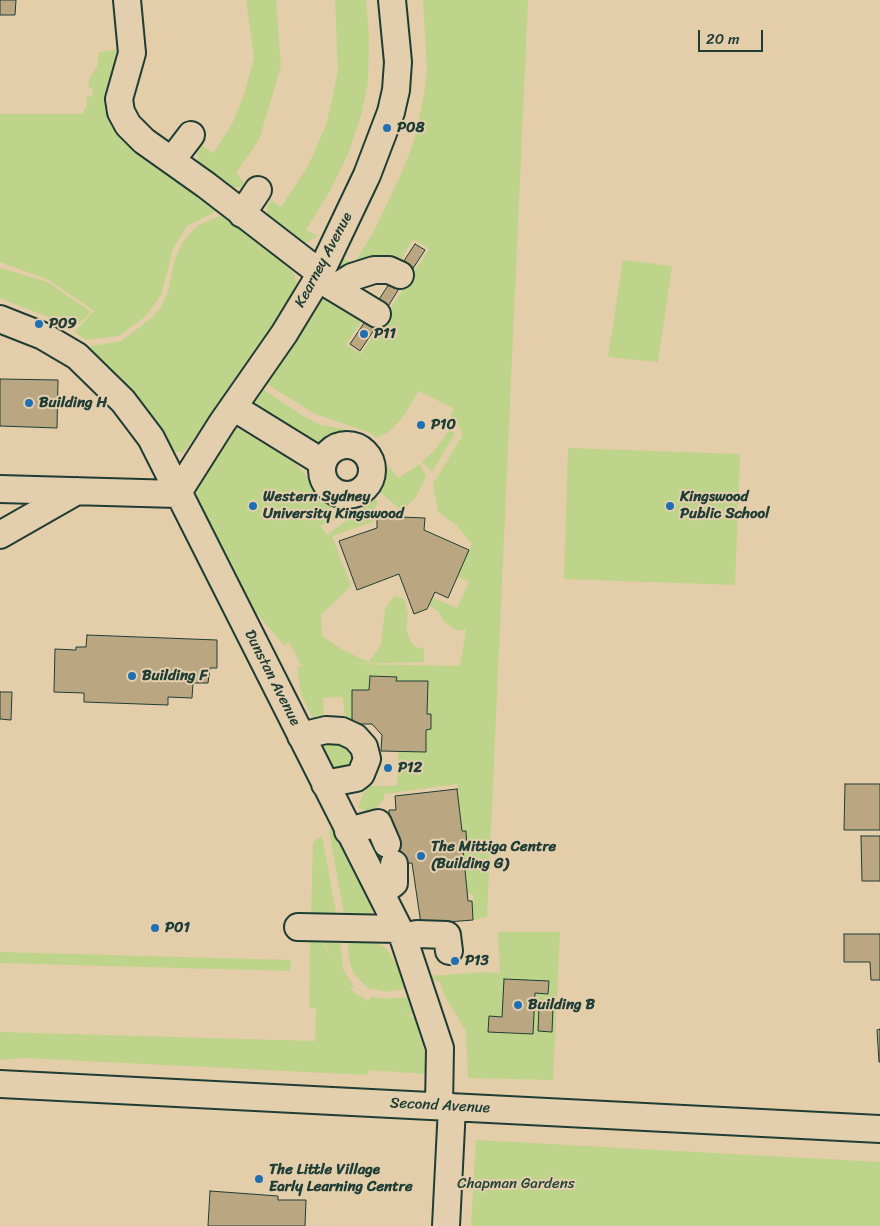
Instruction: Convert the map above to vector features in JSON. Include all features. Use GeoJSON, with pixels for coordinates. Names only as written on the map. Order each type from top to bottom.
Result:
{"type":"FeatureCollection","features":[{"type":"Feature","properties":{"kind":"street"},"geometry":{"type":"LineString","coordinates":[[127,0],[132,53],[120,94],[121,112],[128,125],[144,141],[242,214],[324,280],[376,315]]}},
{"type":"Feature","properties":{"kind":"street","name":"Kearney Avenue"},"geometry":{"type":"LineString","coordinates":[[177,494],[233,407],[324,280],[391,112],[396,90],[398,62],[392,0]]}},
{"type":"Feature","properties":{"kind":"street"},"geometry":{"type":"LineString","coordinates":[[172,160],[191,135]]}},
{"type":"Feature","properties":{"kind":"street"},"geometry":{"type":"LineString","coordinates":[[242,214],[258,190]]}},
{"type":"Feature","properties":{"kind":"street"},"geometry":{"type":"LineString","coordinates":[[324,280],[352,277],[374,270],[389,270],[400,277]]}},
{"type":"Feature","properties":{"kind":"street","name":"Dunstan Avenue"},"geometry":{"type":"LineString","coordinates":[[0,319],[43,336],[77,356],[123,401],[151,438],[177,494],[401,933],[435,1026],[440,1048],[446,1106],[446,1226]]}},
{"type":"Feature","properties":{"kind":"street"},"geometry":{"type":"LineString","coordinates":[[233,407],[322,462]]}},
{"type":"Feature","properties":{"kind":"street"},"geometry":{"type":"LineString","coordinates":[[0,489],[177,494]]}},
{"type":"Feature","properties":{"kind":"street"},"geometry":{"type":"LineString","coordinates":[[0,535],[78,491]]}},
{"type":"Feature","properties":{"kind":"street"},"geometry":{"type":"LineString","coordinates":[[302,736],[326,730],[342,731],[354,737],[364,747],[367,759],[356,778],[325,784]]}},
{"type":"Feature","properties":{"kind":"street"},"geometry":{"type":"LineString","coordinates":[[348,830],[378,824],[390,854],[394,883],[381,893]]}},
{"type":"Feature","properties":{"kind":"street"},"geometry":{"type":"LineString","coordinates":[[298,926],[448,935],[449,951]]}},
{"type":"Feature","properties":{"kind":"street","name":"Second Avenue"},"geometry":{"type":"LineString","coordinates":[[0,1084],[880,1129]]}},
{"type":"Feature","properties":{"kind":"green space"},"geometry":{"type":"Polygon","coordinates":[[[246,0],[276,0],[281,66],[259,140],[236,173],[246,186],[231,188],[220,183],[198,161],[197,150],[202,145],[213,153],[231,126],[244,95],[254,57],[246,0]]]}},
{"type":"Feature","properties":{"kind":"green space"},"geometry":{"type":"Polygon","coordinates":[[[335,0],[366,0],[369,36],[368,82],[361,116],[348,154],[330,191],[306,230],[318,236],[303,244],[267,219],[267,206],[271,200],[281,207],[308,166],[327,122],[338,71],[335,0]]]}},
{"type":"Feature","properties":{"kind":"green space"},"geometry":{"type":"Polygon","coordinates":[[[423,0],[528,0],[487,917],[473,920],[472,901],[474,898],[472,894],[467,894],[463,849],[467,848],[466,831],[462,831],[457,784],[384,794],[384,799],[371,814],[358,807],[367,786],[397,786],[398,752],[426,752],[426,730],[431,729],[427,714],[428,681],[396,681],[396,677],[370,676],[369,690],[352,724],[345,719],[343,697],[323,698],[324,720],[314,722],[301,694],[297,667],[302,667],[289,642],[284,645],[258,615],[248,610],[194,501],[198,486],[235,427],[294,462],[305,474],[320,497],[327,502],[337,517],[321,526],[327,535],[375,499],[378,502],[374,511],[373,522],[332,536],[351,586],[321,615],[322,636],[343,650],[369,662],[381,644],[385,609],[394,596],[404,599],[408,614],[406,628],[411,642],[416,647],[424,649],[424,662],[353,664],[460,666],[466,630],[456,630],[443,621],[439,612],[429,605],[433,598],[457,608],[469,582],[457,576],[472,544],[456,525],[438,512],[433,484],[462,436],[461,430],[450,416],[454,409],[419,391],[402,418],[390,431],[376,438],[371,433],[315,414],[265,383],[326,291],[364,317],[346,345],[361,354],[429,249],[413,239],[396,268],[331,284],[341,258],[354,263],[373,233],[402,172],[414,141],[427,71],[423,0]]]}},
{"type":"Feature","properties":{"kind":"green space"},"geometry":{"type":"Polygon","coordinates":[[[122,49],[138,149],[217,211],[187,226],[173,249],[161,295],[145,317],[119,336],[86,340],[74,332],[94,311],[49,280],[0,262],[0,114],[82,114],[87,106],[86,96],[92,97],[93,89],[88,88],[90,77],[97,67],[99,52],[122,49]]]}},
{"type":"Feature","properties":{"kind":"green space"},"geometry":{"type":"Polygon","coordinates":[[[223,215],[282,261],[294,274],[298,288],[293,300],[183,453],[171,451],[124,383],[88,349],[91,346],[121,341],[149,320],[159,310],[168,292],[174,262],[183,241],[198,225],[223,215]]]}},
{"type":"Feature","properties":{"kind":"green space"},"geometry":{"type":"Polygon","coordinates":[[[623,260],[672,266],[658,362],[608,357],[623,260]]]}},
{"type":"Feature","properties":{"kind":"green space"},"geometry":{"type":"Polygon","coordinates":[[[0,268],[48,282],[91,312],[72,330],[53,319],[0,298],[0,268]]]}},
{"type":"Feature","properties":{"kind":"green space"},"geometry":{"type":"Polygon","coordinates":[[[261,388],[303,416],[321,425],[352,431],[370,439],[365,442],[346,436],[311,446],[249,402],[261,388]]]}},
{"type":"Feature","properties":{"kind":"green space"},"geometry":{"type":"Polygon","coordinates":[[[450,429],[455,434],[432,472],[422,462],[435,450],[450,429]]]}},
{"type":"Feature","properties":{"kind":"green space"},"geometry":{"type":"Polygon","coordinates":[[[568,448],[740,454],[735,585],[564,579],[568,448]]]}},
{"type":"Feature","properties":{"kind":"green space"},"geometry":{"type":"Polygon","coordinates":[[[387,464],[398,478],[420,464],[426,477],[416,497],[404,509],[398,508],[380,492],[387,464]]]}},
{"type":"Feature","properties":{"kind":"green space"},"geometry":{"type":"Polygon","coordinates":[[[327,738],[351,749],[353,756],[352,766],[334,774],[319,746],[327,738]]]}},
{"type":"Feature","properties":{"kind":"green space"},"geometry":{"type":"Polygon","coordinates":[[[331,829],[336,832],[374,908],[370,915],[345,919],[329,831],[331,829]]]}},
{"type":"Feature","properties":{"kind":"green space"},"geometry":{"type":"Polygon","coordinates":[[[322,836],[337,918],[311,918],[313,842],[322,836]]]}},
{"type":"Feature","properties":{"kind":"green space"},"geometry":{"type":"Polygon","coordinates":[[[498,932],[560,932],[553,1080],[468,1078],[466,1031],[444,995],[440,982],[430,979],[430,976],[482,972],[500,973],[498,932]],[[504,979],[502,1017],[489,1016],[488,1032],[533,1034],[535,993],[548,994],[549,981],[504,979]]]}},
{"type":"Feature","properties":{"kind":"green space"},"geometry":{"type":"Polygon","coordinates":[[[310,941],[322,941],[335,967],[323,941],[340,941],[343,969],[354,987],[351,988],[342,980],[355,993],[368,1001],[371,996],[384,999],[410,997],[416,1016],[403,1013],[415,1018],[426,1057],[426,1074],[369,1070],[368,1075],[24,1058],[0,1060],[0,1032],[315,1041],[316,1008],[309,1008],[310,941]]]}},
{"type":"Feature","properties":{"kind":"green space"},"geometry":{"type":"Polygon","coordinates":[[[347,942],[376,943],[386,948],[400,970],[406,988],[387,992],[368,988],[354,974],[350,964],[347,942]]]}},
{"type":"Feature","properties":{"kind":"green space"},"geometry":{"type":"Polygon","coordinates":[[[0,952],[291,960],[290,971],[0,963],[0,952]]]}},
{"type":"Feature","properties":{"kind":"green space","name":"Chapman Gardens"},"geometry":{"type":"Polygon","coordinates":[[[476,1140],[880,1162],[880,1226],[471,1226],[476,1140]]]}},
{"type":"Feature","properties":{"kind":"building"},"geometry":{"type":"Polygon","coordinates":[[[0,0],[16,0],[15,15],[0,15],[0,0]]]}},
{"type":"Feature","properties":{"kind":"building"},"geometry":{"type":"Polygon","coordinates":[[[415,244],[425,250],[408,276],[398,270],[415,244]]]}},
{"type":"Feature","properties":{"kind":"building","name":"P11"},"geometry":{"type":"Polygon","coordinates":[[[391,281],[400,287],[384,313],[374,307],[391,281]]]}},
{"type":"Feature","properties":{"kind":"building","name":"P11"},"geometry":{"type":"Polygon","coordinates":[[[368,317],[378,324],[360,351],[350,344],[368,317]]]}},
{"type":"Feature","properties":{"kind":"building","name":"Building H"},"geometry":{"type":"Polygon","coordinates":[[[0,379],[58,380],[57,428],[0,426],[0,379]]]}},
{"type":"Feature","properties":{"kind":"building"},"geometry":{"type":"Polygon","coordinates":[[[377,516],[425,518],[424,530],[469,550],[448,598],[435,592],[427,609],[414,614],[399,574],[357,590],[339,541],[377,528],[377,516]]]}},
{"type":"Feature","properties":{"kind":"building","name":"Building F"},"geometry":{"type":"Polygon","coordinates":[[[87,635],[217,640],[217,668],[210,668],[208,683],[193,683],[192,698],[168,697],[168,705],[84,702],[84,693],[54,692],[55,649],[76,650],[76,647],[86,647],[87,635]]]}},
{"type":"Feature","properties":{"kind":"building"},"geometry":{"type":"Polygon","coordinates":[[[370,676],[397,677],[396,681],[428,681],[427,714],[431,714],[431,729],[426,730],[426,752],[381,751],[382,735],[372,724],[352,724],[352,690],[369,690],[370,676]]]}},
{"type":"Feature","properties":{"kind":"building"},"geometry":{"type":"Polygon","coordinates":[[[0,692],[12,692],[11,720],[0,719],[0,692]]]}},
{"type":"Feature","properties":{"kind":"building"},"geometry":{"type":"Polygon","coordinates":[[[845,784],[880,784],[880,830],[844,830],[845,784]]]}},
{"type":"Feature","properties":{"kind":"building","name":"The Mittiga Centre (Building G)"},"geometry":{"type":"Polygon","coordinates":[[[457,789],[462,831],[466,831],[467,848],[463,849],[468,901],[472,901],[473,920],[421,924],[412,863],[382,865],[373,846],[396,843],[390,829],[389,810],[396,810],[395,796],[457,789]]]}},
{"type":"Feature","properties":{"kind":"building"},"geometry":{"type":"Polygon","coordinates":[[[861,836],[880,836],[880,881],[862,881],[861,836]]]}},
{"type":"Feature","properties":{"kind":"building"},"geometry":{"type":"Polygon","coordinates":[[[844,934],[880,934],[880,980],[871,980],[870,962],[844,962],[844,934]]]}},
{"type":"Feature","properties":{"kind":"building","name":"Building B"},"geometry":{"type":"Polygon","coordinates":[[[504,979],[549,981],[548,994],[535,993],[533,1034],[488,1032],[489,1016],[502,1017],[504,979]]]}},
{"type":"Feature","properties":{"kind":"building","name":"Building B"},"geometry":{"type":"Polygon","coordinates":[[[539,1006],[553,1007],[552,1032],[538,1031],[539,1006]]]}},
{"type":"Feature","properties":{"kind":"building"},"geometry":{"type":"Polygon","coordinates":[[[880,1029],[880,1062],[879,1062],[877,1030],[880,1029]]]}},
{"type":"Feature","properties":{"kind":"building"},"geometry":{"type":"Polygon","coordinates":[[[210,1191],[278,1196],[278,1200],[306,1200],[305,1226],[208,1226],[210,1191]]]}},
{"type":"Feature","properties":{"kind":"place","name":"P08"},"geometry":{"type":"Point","coordinates":[387,128]}},
{"type":"Feature","properties":{"kind":"place","name":"P09"},"geometry":{"type":"Point","coordinates":[39,324]}},
{"type":"Feature","properties":{"kind":"place","name":"P11"},"geometry":{"type":"Point","coordinates":[364,334]}},
{"type":"Feature","properties":{"kind":"place","name":"Building H"},"geometry":{"type":"Point","coordinates":[29,403]}},
{"type":"Feature","properties":{"kind":"place","name":"P10"},"geometry":{"type":"Point","coordinates":[421,425]}},
{"type":"Feature","properties":{"kind":"place","name":"Western Sydney University Kingswood"},"geometry":{"type":"Point","coordinates":[253,506]}},
{"type":"Feature","properties":{"kind":"place","name":"Kingswood Public School"},"geometry":{"type":"Point","coordinates":[670,506]}},
{"type":"Feature","properties":{"kind":"place","name":"Building F"},"geometry":{"type":"Point","coordinates":[132,676]}},
{"type":"Feature","properties":{"kind":"place","name":"P12"},"geometry":{"type":"Point","coordinates":[388,768]}},
{"type":"Feature","properties":{"kind":"place","name":"The Mittiga Centre (Building G)"},"geometry":{"type":"Point","coordinates":[421,856]}},
{"type":"Feature","properties":{"kind":"place","name":"P01"},"geometry":{"type":"Point","coordinates":[155,928]}},
{"type":"Feature","properties":{"kind":"place","name":"P13"},"geometry":{"type":"Point","coordinates":[455,961]}},
{"type":"Feature","properties":{"kind":"place","name":"Building B"},"geometry":{"type":"Point","coordinates":[518,1005]}},
{"type":"Feature","properties":{"kind":"place","name":"The Little Village Early Learning Centre"},"geometry":{"type":"Point","coordinates":[259,1179]}}]}
